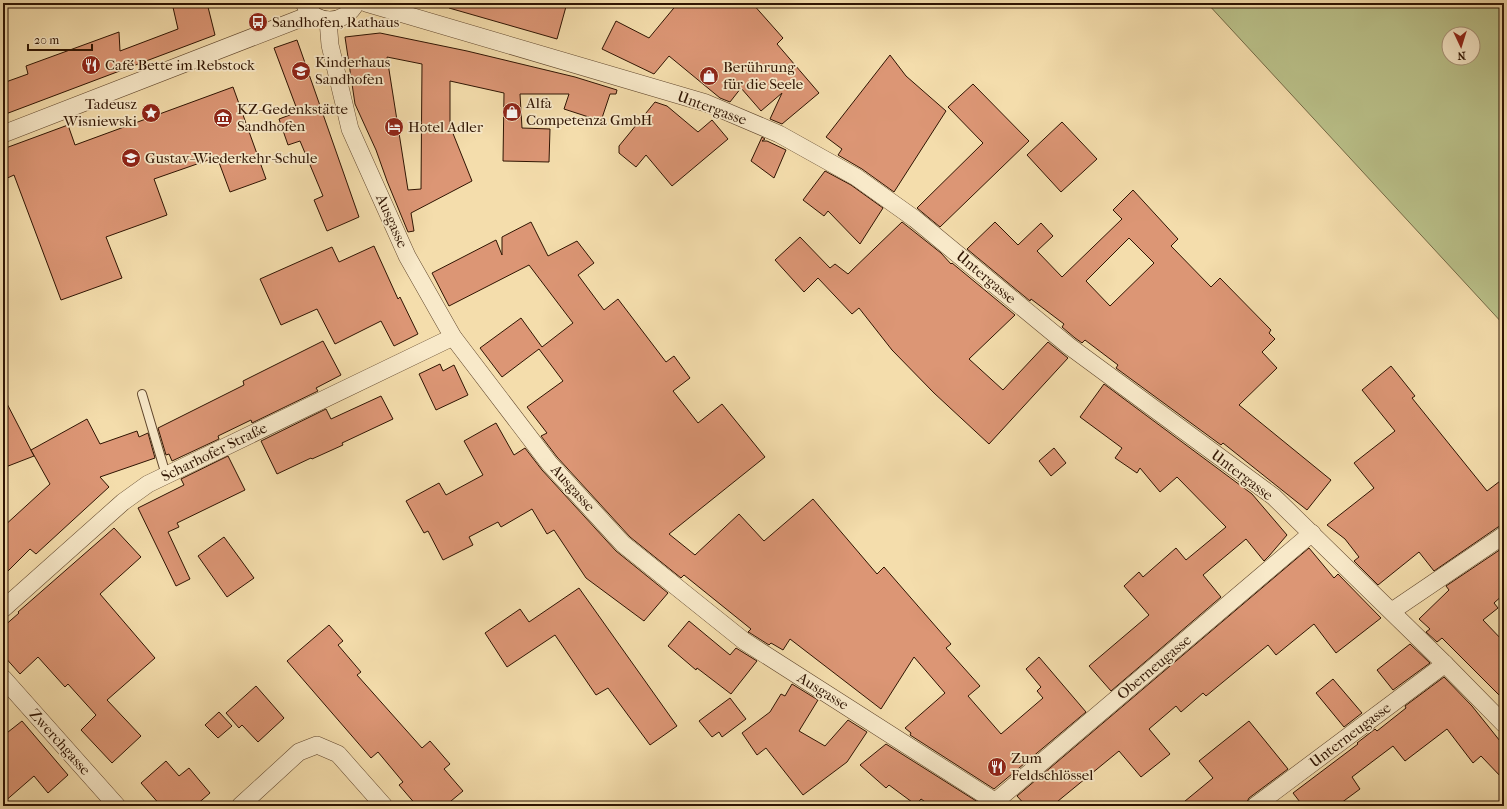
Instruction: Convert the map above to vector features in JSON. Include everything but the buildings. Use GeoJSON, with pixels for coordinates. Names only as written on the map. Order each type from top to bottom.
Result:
{"type":"FeatureCollection","features":[{"type":"Feature","properties":{"kind":"street"},"geometry":{"type":"LineString","coordinates":[[3,134],[308,9],[320,18],[338,20],[346,16],[353,9],[356,3]]}},
{"type":"Feature","properties":{"kind":"street","name":"Untergasse"},"geometry":{"type":"LineString","coordinates":[[366,3],[706,103],[779,134],[856,177],[915,219],[1069,346],[1274,497],[1392,611],[1504,724]]}},
{"type":"Feature","properties":{"kind":"street","name":"Ausgasse"},"geometry":{"type":"LineString","coordinates":[[328,20],[330,45],[350,129],[407,256],[454,337],[549,463],[623,544],[744,641],[999,804]]}},
{"type":"Feature","properties":{"kind":"street","name":"Scharhofer Straße"},"geometry":{"type":"LineString","coordinates":[[3,609],[123,502],[148,484],[454,337]]}},
{"type":"Feature","properties":{"kind":"street","name":"Oberneugasse"},"geometry":{"type":"LineString","coordinates":[[999,804],[1312,533]]}},
{"type":"Feature","properties":{"kind":"street"},"geometry":{"type":"LineString","coordinates":[[1392,611],[1504,536]]}},
{"type":"Feature","properties":{"kind":"street","name":"Unterneugasse"},"geometry":{"type":"LineString","coordinates":[[1255,806],[1445,664]]}},
{"type":"Feature","properties":{"kind":"street","name":"Zwerchgasse"},"geometry":{"type":"LineString","coordinates":[[3,678],[117,806]]}},
{"type":"Feature","properties":{"kind":"street"},"geometry":{"type":"LineString","coordinates":[[240,806],[299,752],[317,745],[338,754],[384,806]]}},
{"type":"Feature","properties":{"kind":"lane"},"geometry":{"type":"LineString","coordinates":[[142,394],[166,475]]}},
{"type":"Feature","properties":{"kind":"green space"},"geometry":{"type":"Polygon","coordinates":[[[1207,3],[1504,3],[1504,325],[1207,3]]]}},
{"type":"Feature","properties":{"kind":"place","name":"Sandhofen, Rathaus"},"geometry":{"type":"Point","coordinates":[258,22]}},
{"type":"Feature","properties":{"kind":"place","name":"Café Bette im Rebstock"},"geometry":{"type":"Point","coordinates":[91,65]}},
{"type":"Feature","properties":{"kind":"place","name":"Kinderhaus Sandhofen"},"geometry":{"type":"Point","coordinates":[301,71]}},
{"type":"Feature","properties":{"kind":"place","name":"Berührung für die Seele"},"geometry":{"type":"Point","coordinates":[709,76]}},
{"type":"Feature","properties":{"kind":"place","name":"Alfa Competenza GmbH"},"geometry":{"type":"Point","coordinates":[512,112]}},
{"type":"Feature","properties":{"kind":"place","name":"Tadeusz Wisniewski"},"geometry":{"type":"Point","coordinates":[151,113]}},
{"type":"Feature","properties":{"kind":"place","name":"KZ-Gedenkstätte Sandhofen"},"geometry":{"type":"Point","coordinates":[223,118]}},
{"type":"Feature","properties":{"kind":"place","name":"Hotel Adler"},"geometry":{"type":"Point","coordinates":[394,127]}},
{"type":"Feature","properties":{"kind":"place","name":"Gustav-Wiederkehr-Schule"},"geometry":{"type":"Point","coordinates":[131,158]}},
{"type":"Feature","properties":{"kind":"place","name":"Zum Feldschlössel"},"geometry":{"type":"Point","coordinates":[997,767]}}]}
